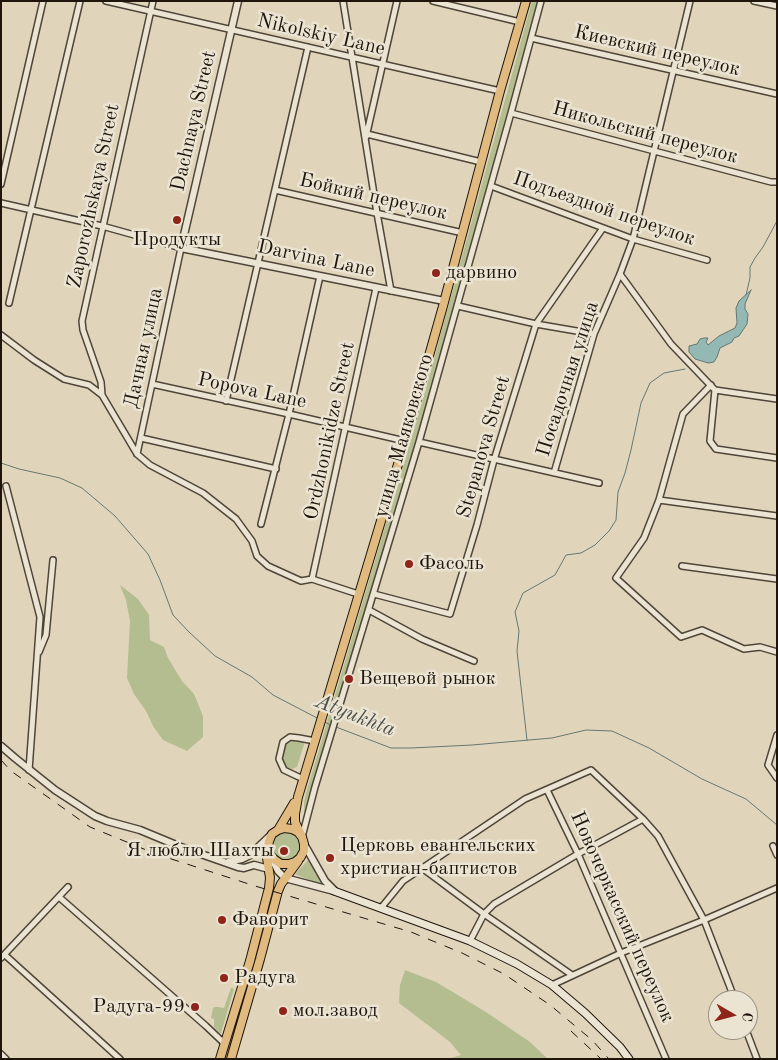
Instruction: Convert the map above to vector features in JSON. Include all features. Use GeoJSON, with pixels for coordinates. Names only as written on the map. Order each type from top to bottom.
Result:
{"type":"FeatureCollection","features":[{"type":"Feature","properties":{"kind":"main road","name":"улица Маяковского"},"geometry":{"type":"LineString","coordinates":[[303,841],[295,814],[298,797],[405,441],[526,1]]}},
{"type":"Feature","properties":{"kind":"main road","name":"улица Маяковского"},"geometry":{"type":"LineString","coordinates":[[275,832],[286,818],[298,797]]}},
{"type":"Feature","properties":{"kind":"main road"},"geometry":{"type":"LineString","coordinates":[[220,1059],[250,961],[265,903],[270,878],[267,858],[269,841],[275,832],[284,828],[292,829],[298,832],[303,841],[304,851],[278,891],[231,1059]]}},
{"type":"Feature","properties":{"kind":"main road"},"geometry":{"type":"LineString","coordinates":[[269,851],[275,860],[281,864],[289,864],[300,858]]}},
{"type":"Feature","properties":{"kind":"main road"},"geometry":{"type":"LineString","coordinates":[[334,891],[470,941],[517,964],[552,985],[585,1013],[620,1047],[629,1059]]}},
{"type":"Feature","properties":{"kind":"street"},"geometry":{"type":"LineString","coordinates":[[1,184],[43,1]]}},
{"type":"Feature","properties":{"kind":"street"},"geometry":{"type":"LineString","coordinates":[[9,304],[80,1]]}},
{"type":"Feature","properties":{"kind":"street","name":"Nikolskiy Lane"},"geometry":{"type":"LineString","coordinates":[[106,1],[500,91]]}},
{"type":"Feature","properties":{"kind":"street","name":"Zaporozhskaya Street"},"geometry":{"type":"LineString","coordinates":[[102,396],[101,382],[82,330],[82,321],[153,1]]}},
{"type":"Feature","properties":{"kind":"street","name":"Dachnaya Street"},"geometry":{"type":"LineString","coordinates":[[181,248],[238,1]]}},
{"type":"Feature","properties":{"kind":"street"},"geometry":{"type":"LineString","coordinates":[[343,1],[391,291]]}},
{"type":"Feature","properties":{"kind":"street"},"geometry":{"type":"LineString","coordinates":[[365,141],[397,1]]}},
{"type":"Feature","properties":{"kind":"street"},"geometry":{"type":"LineString","coordinates":[[433,1],[520,22]]}},
{"type":"Feature","properties":{"kind":"street","name":"улица Маяковского"},"geometry":{"type":"LineString","coordinates":[[303,841],[306,819],[458,306],[541,1]]}},
{"type":"Feature","properties":{"kind":"street"},"geometry":{"type":"LineString","coordinates":[[633,239],[690,1]]}},
{"type":"Feature","properties":{"kind":"street"},"geometry":{"type":"LineString","coordinates":[[754,1],[777,6]]}},
{"type":"Feature","properties":{"kind":"street","name":"Киевский переулок"},"geometry":{"type":"LineString","coordinates":[[531,38],[777,94]]}},
{"type":"Feature","properties":{"kind":"street"},"geometry":{"type":"LineString","coordinates":[[226,401],[308,47]]}},
{"type":"Feature","properties":{"kind":"street","name":"Никольский переулок"},"geometry":{"type":"LineString","coordinates":[[511,112],[774,182]]}},
{"type":"Feature","properties":{"kind":"street"},"geometry":{"type":"LineString","coordinates":[[367,134],[481,162]]}},
{"type":"Feature","properties":{"kind":"street"},"geometry":{"type":"LineString","coordinates":[[774,182],[777,189]]}},
{"type":"Feature","properties":{"kind":"street","name":"Подъездной переулок"},"geometry":{"type":"LineString","coordinates":[[491,186],[633,239],[707,260]]}},
{"type":"Feature","properties":{"kind":"street","name":"Бойкий переулок"},"geometry":{"type":"LineString","coordinates":[[275,190],[463,233]]}},
{"type":"Feature","properties":{"kind":"street"},"geometry":{"type":"LineString","coordinates":[[1,203],[102,226],[181,248]]}},
{"type":"Feature","properties":{"kind":"street","name":"Stepanova Street"},"geometry":{"type":"LineString","coordinates":[[374,594],[450,614],[477,525],[494,460],[536,324],[602,228]]}},
{"type":"Feature","properties":{"kind":"street","name":"Посадочная улица"},"geometry":{"type":"LineString","coordinates":[[554,473],[594,334],[633,239]]}},
{"type":"Feature","properties":{"kind":"street","name":"Darvina Lane"},"geometry":{"type":"LineString","coordinates":[[181,248],[444,301]]}},
{"type":"Feature","properties":{"kind":"street","name":"Дачная улица"},"geometry":{"type":"LineString","coordinates":[[137,454],[181,248]]}},
{"type":"Feature","properties":{"kind":"street"},"geometry":{"type":"LineString","coordinates":[[620,274],[671,344],[715,390],[777,399]]}},
{"type":"Feature","properties":{"kind":"street"},"geometry":{"type":"LineString","coordinates":[[261,524],[290,414],[320,276]]}},
{"type":"Feature","properties":{"kind":"street","name":"Ordzhonikidze Street"},"geometry":{"type":"LineString","coordinates":[[312,579],[376,288]]}},
{"type":"Feature","properties":{"kind":"street"},"geometry":{"type":"LineString","coordinates":[[458,306],[536,324],[594,334]]}},
{"type":"Feature","properties":{"kind":"street"},"geometry":{"type":"LineString","coordinates":[[1,335],[34,360],[64,379],[89,385],[102,396],[137,454],[150,465],[203,494],[236,519],[252,541],[257,556],[268,566],[301,581],[312,579],[358,594]]}},
{"type":"Feature","properties":{"kind":"street","name":"Popova Lane"},"geometry":{"type":"LineString","coordinates":[[152,384],[405,441]]}},
{"type":"Feature","properties":{"kind":"street"},"geometry":{"type":"LineString","coordinates":[[711,385],[683,414],[659,500],[644,538],[616,578],[681,637],[702,630],[744,649],[760,647],[777,652]]}},
{"type":"Feature","properties":{"kind":"street"},"geometry":{"type":"LineString","coordinates":[[715,390],[710,441],[716,449],[777,458]]}},
{"type":"Feature","properties":{"kind":"street"},"geometry":{"type":"LineString","coordinates":[[141,438],[276,469]]}},
{"type":"Feature","properties":{"kind":"street"},"geometry":{"type":"LineString","coordinates":[[419,442],[599,484]]}},
{"type":"Feature","properties":{"kind":"street"},"geometry":{"type":"LineString","coordinates":[[6,486],[40,617],[29,770]]}},
{"type":"Feature","properties":{"kind":"street"},"geometry":{"type":"LineString","coordinates":[[659,500],[777,516]]}},
{"type":"Feature","properties":{"kind":"street"},"geometry":{"type":"LineString","coordinates":[[36,657],[46,635],[53,560]]}},
{"type":"Feature","properties":{"kind":"street"},"geometry":{"type":"LineString","coordinates":[[682,566],[777,579]]}},
{"type":"Feature","properties":{"kind":"street"},"geometry":{"type":"LineString","coordinates":[[369,610],[422,639],[474,661]]}},
{"type":"Feature","properties":{"kind":"street"},"geometry":{"type":"LineString","coordinates":[[777,735],[768,765],[777,778]]}},
{"type":"Feature","properties":{"kind":"street"},"geometry":{"type":"LineString","coordinates":[[303,779],[284,770],[279,760],[284,742],[290,737],[315,738]]}},
{"type":"Feature","properties":{"kind":"street"},"geometry":{"type":"LineString","coordinates":[[1,746],[55,790],[95,816],[106,821],[140,830],[238,867],[244,868],[254,865],[269,869]]}},
{"type":"Feature","properties":{"kind":"street"},"geometry":{"type":"LineString","coordinates":[[381,908],[403,881],[525,799],[591,770],[643,819],[658,836],[704,920],[731,990]]}},
{"type":"Feature","properties":{"kind":"street","name":"Новочеркасский переулок"},"geometry":{"type":"LineString","coordinates":[[547,790],[578,854],[666,1059]]}},
{"type":"Feature","properties":{"kind":"street"},"geometry":{"type":"LineString","coordinates":[[470,941],[484,914],[494,904],[578,854],[643,819]]}},
{"type":"Feature","properties":{"kind":"street"},"geometry":{"type":"LineString","coordinates":[[224,862],[242,859],[250,855],[275,832]]}},
{"type":"Feature","properties":{"kind":"street"},"geometry":{"type":"LineString","coordinates":[[303,841],[325,881],[334,891]]}},
{"type":"Feature","properties":{"kind":"street"},"geometry":{"type":"LineString","coordinates":[[773,846],[777,855]]}},
{"type":"Feature","properties":{"kind":"street"},"geometry":{"type":"LineString","coordinates":[[269,851],[278,871],[285,878],[334,891]]}},
{"type":"Feature","properties":{"kind":"street"},"geometry":{"type":"LineString","coordinates":[[422,868],[572,975]]}},
{"type":"Feature","properties":{"kind":"street"},"geometry":{"type":"LineString","coordinates":[[68,886],[3,957],[120,1059]]}},
{"type":"Feature","properties":{"kind":"street"},"geometry":{"type":"LineString","coordinates":[[552,985],[621,953],[777,888]]}},
{"type":"Feature","properties":{"kind":"street"},"geometry":{"type":"LineString","coordinates":[[59,897],[225,1044]]}},
{"type":"Feature","properties":{"kind":"street"},"geometry":{"type":"LineString","coordinates":[[750,1040],[757,1059]]}},
{"type":"Feature","properties":{"kind":"street"},"geometry":{"type":"LineString","coordinates":[[1,1054],[6,1059]]}},
{"type":"Feature","properties":{"kind":"green space"},"geometry":{"type":"Polygon","coordinates":[[[532,1],[538,1],[431,394],[304,819],[306,793],[425,392],[532,1]]]}},
{"type":"Feature","properties":{"kind":"green space"},"geometry":{"type":"Polygon","coordinates":[[[120,585],[138,599],[149,615],[150,640],[164,647],[168,658],[182,681],[194,694],[203,716],[203,737],[187,751],[163,740],[134,694],[127,678],[130,621],[126,600],[120,585]]]}},
{"type":"Feature","properties":{"kind":"green space"},"geometry":{"type":"Polygon","coordinates":[[[291,738],[305,741],[297,767],[292,769],[285,767],[280,759],[285,745],[291,738]]]}},
{"type":"Feature","properties":{"kind":"green space"},"geometry":{"type":"Polygon","coordinates":[[[287,832],[297,836],[301,846],[297,856],[287,860],[277,856],[273,846],[277,836],[287,832]]]}},
{"type":"Feature","properties":{"kind":"green space"},"geometry":{"type":"Polygon","coordinates":[[[310,858],[324,886],[295,874],[310,858]]]}},
{"type":"Feature","properties":{"kind":"green space"},"geometry":{"type":"Polygon","coordinates":[[[269,899],[272,900],[227,1059],[223,1059],[269,899]]]}},
{"type":"Feature","properties":{"kind":"green space"},"geometry":{"type":"Polygon","coordinates":[[[405,970],[436,982],[486,1012],[530,1042],[548,1059],[448,1059],[461,1055],[450,1042],[399,1003],[400,985],[405,970]]]}},
{"type":"Feature","properties":{"kind":"green space"},"geometry":{"type":"Polygon","coordinates":[[[231,988],[234,989],[220,1033],[214,1027],[214,1019],[211,1018],[213,1009],[214,1007],[224,1008],[231,988]]]}},
{"type":"Feature","properties":{"kind":"water"},"geometry":{"type":"Polygon","coordinates":[[[751,290],[745,304],[748,314],[747,324],[739,336],[720,348],[714,362],[708,363],[695,359],[689,352],[689,346],[697,344],[700,339],[704,338],[708,338],[706,342],[708,345],[719,336],[735,328],[737,323],[736,308],[739,301],[751,290]]]}},
{"type":"Feature","properties":{"kind":"waterway"},"geometry":{"type":"LineString","coordinates":[[746,295],[750,278],[750,267],[777,221]]}},
{"type":"Feature","properties":{"kind":"waterway"},"geometry":{"type":"LineString","coordinates":[[527,740],[517,651],[519,631],[515,612],[523,593],[555,575],[566,555],[581,553],[595,545],[609,531],[616,520],[618,492],[631,450],[641,403],[650,383],[664,373],[685,369]]}},
{"type":"Feature","properties":{"kind":"waterway","name":"Atyukhta"},"geometry":{"type":"LineString","coordinates":[[1,463],[60,478],[82,488],[115,516],[148,554],[173,615],[189,632],[215,656],[252,677],[273,695],[319,719]]}},
{"type":"Feature","properties":{"kind":"waterway","name":"Atyukhta"},"geometry":{"type":"LineString","coordinates":[[325,722],[332,726]]}},
{"type":"Feature","properties":{"kind":"waterway","name":"Atyukhta"},"geometry":{"type":"LineString","coordinates":[[336,727],[391,748],[472,745],[552,738],[586,730],[612,731],[649,748],[702,779],[746,799],[777,825]]}},
{"type":"Feature","properties":{"kind":"railway"},"geometry":{"type":"LineString","coordinates":[[1,760],[11,771],[90,827],[156,854],[255,886],[411,932],[462,953],[504,974],[550,1005],[592,1040],[609,1059]]}},
{"type":"Feature","properties":{"kind":"railway"},"geometry":{"type":"LineString","coordinates":[[571,1031],[600,1058]]}},
{"type":"Feature","properties":{"kind":"place","name":"Продукты"},"geometry":{"type":"Point","coordinates":[177,220]}},
{"type":"Feature","properties":{"kind":"place","name":"дарвино"},"geometry":{"type":"Point","coordinates":[436,273]}},
{"type":"Feature","properties":{"kind":"place","name":"Фасоль"},"geometry":{"type":"Point","coordinates":[409,564]}},
{"type":"Feature","properties":{"kind":"place","name":"Вещевой рынок"},"geometry":{"type":"Point","coordinates":[349,679]}},
{"type":"Feature","properties":{"kind":"place","name":"Я люблю Шахты"},"geometry":{"type":"Point","coordinates":[284,851]}},
{"type":"Feature","properties":{"kind":"place","name":"Церковь евангельских христиан-баптистов"},"geometry":{"type":"Point","coordinates":[330,858]}},
{"type":"Feature","properties":{"kind":"place","name":"Фаворит"},"geometry":{"type":"Point","coordinates":[222,920]}},
{"type":"Feature","properties":{"kind":"place","name":"Радуга"},"geometry":{"type":"Point","coordinates":[224,978]}},
{"type":"Feature","properties":{"kind":"place","name":"Радуга-99"},"geometry":{"type":"Point","coordinates":[195,1007]}},
{"type":"Feature","properties":{"kind":"place","name":"мол.завод"},"geometry":{"type":"Point","coordinates":[283,1011]}}]}
